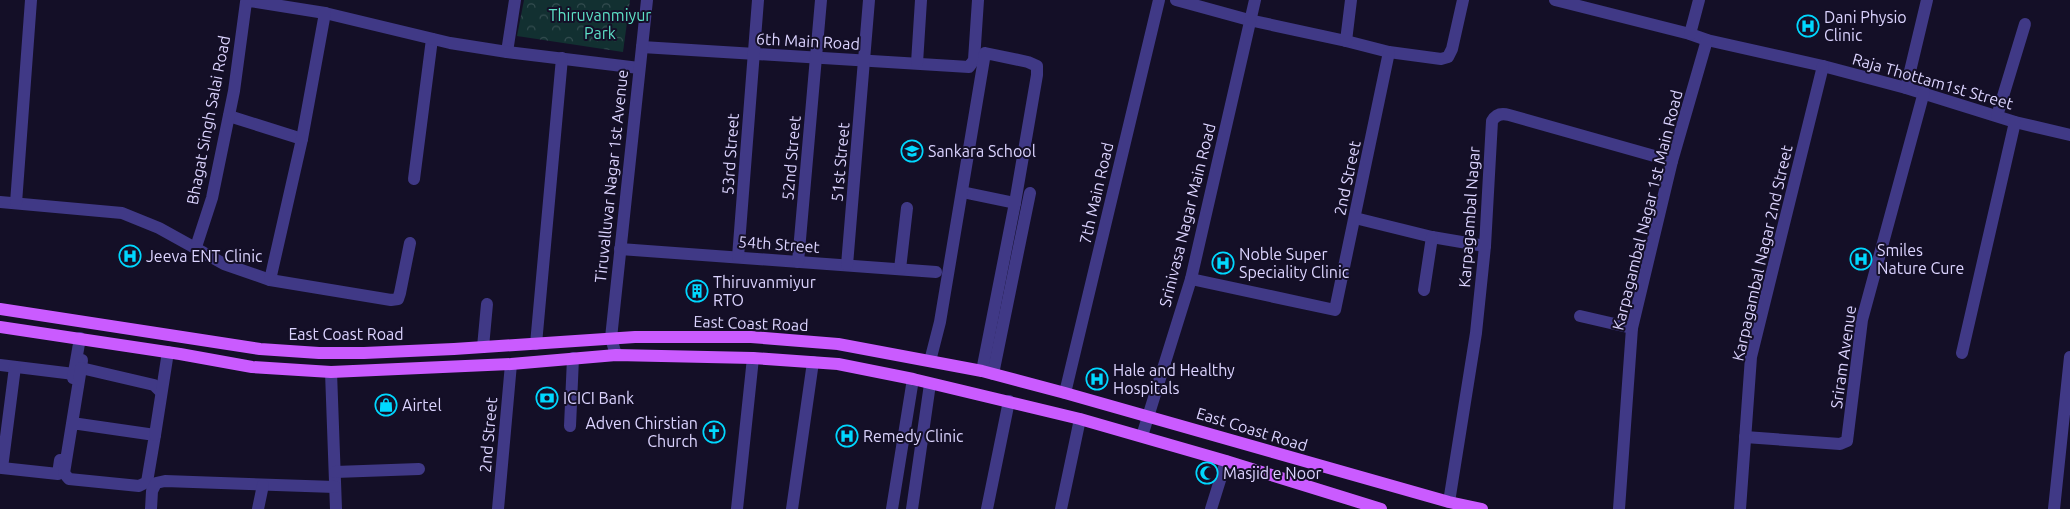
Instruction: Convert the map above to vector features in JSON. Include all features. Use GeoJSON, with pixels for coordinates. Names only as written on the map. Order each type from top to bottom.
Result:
{"type":"FeatureCollection","features":[{"type":"Feature","properties":{"kind":"main road","name":"East Coast Road"},"geometry":{"type":"LineString","coordinates":[[0,309],[260,349],[364,353],[611,338],[761,338],[844,345],[987,373],[1065,393],[1449,502],[1482,509]]}},
{"type":"Feature","properties":{"kind":"main road"},"geometry":{"type":"LineString","coordinates":[[0,327],[83,338],[252,367],[331,372],[511,364],[616,355],[752,358],[838,364],[913,379],[1080,419],[1226,461],[1381,509]]}},
{"type":"Feature","properties":{"kind":"street"},"geometry":{"type":"LineString","coordinates":[[16,203],[31,0]]}},
{"type":"Feature","properties":{"kind":"street"},"geometry":{"type":"LineString","coordinates":[[507,52],[515,0]]}},
{"type":"Feature","properties":{"kind":"street","name":"Tiruvalluvar Nagar 1st Avenue"},"geometry":{"type":"LineString","coordinates":[[616,355],[611,338],[647,0]]}},
{"type":"Feature","properties":{"kind":"street","name":"53rd Street"},"geometry":{"type":"LineString","coordinates":[[738,258],[758,0]]}},
{"type":"Feature","properties":{"kind":"street","name":"52nd Street"},"geometry":{"type":"LineString","coordinates":[[798,262],[821,0]]}},
{"type":"Feature","properties":{"kind":"street","name":"51st Street"},"geometry":{"type":"LineString","coordinates":[[847,266],[869,0]]}},
{"type":"Feature","properties":{"kind":"street"},"geometry":{"type":"LineString","coordinates":[[917,64],[921,0]]}},
{"type":"Feature","properties":{"kind":"street","name":"6th Main Road"},"geometry":{"type":"LineString","coordinates":[[642,47],[968,67],[972,65],[974,60],[978,0]]}},
{"type":"Feature","properties":{"kind":"street","name":"7th Main Road"},"geometry":{"type":"LineString","coordinates":[[1065,393],[1159,0]]}},
{"type":"Feature","properties":{"kind":"street"},"geometry":{"type":"LineString","coordinates":[[1176,0],[1249,20],[1346,40],[1389,52],[1441,59],[1448,57],[1452,49],[1463,0]]}},
{"type":"Feature","properties":{"kind":"street","name":"Srinivasa Nagar Main Road"},"geometry":{"type":"LineString","coordinates":[[1142,436],[1150,416],[1191,279],[1255,0]]}},
{"type":"Feature","properties":{"kind":"street"},"geometry":{"type":"LineString","coordinates":[[1346,40],[1351,0]]}},
{"type":"Feature","properties":{"kind":"street","name":"Raja Thottam1st Street"},"geometry":{"type":"LineString","coordinates":[[1555,0],[1707,40],[1823,66],[1924,92],[2015,122],[2070,135]]}},
{"type":"Feature","properties":{"kind":"street"},"geometry":{"type":"LineString","coordinates":[[1690,34],[1699,0]]}},
{"type":"Feature","properties":{"kind":"street"},"geometry":{"type":"LineString","coordinates":[[1906,88],[1927,0]]}},
{"type":"Feature","properties":{"kind":"street"},"geometry":{"type":"LineString","coordinates":[[250,1],[325,14],[432,39],[507,52],[639,68]]}},
{"type":"Feature","properties":{"kind":"street","name":"Bhagat Singh Salai Road"},"geometry":{"type":"LineString","coordinates":[[196,247],[212,198],[235,81],[244,6],[246,2],[250,1]]}},
{"type":"Feature","properties":{"kind":"street"},"geometry":{"type":"LineString","coordinates":[[270,280],[302,139],[325,14]]}},
{"type":"Feature","properties":{"kind":"street"},"geometry":{"type":"LineString","coordinates":[[1997,116],[2025,24]]}},
{"type":"Feature","properties":{"kind":"street"},"geometry":{"type":"LineString","coordinates":[[414,179],[432,39]]}},
{"type":"Feature","properties":{"kind":"street","name":"Karpagambal Nagar 1st Main Road"},"geometry":{"type":"LineString","coordinates":[[1619,509],[1632,328],[1672,161],[1707,40]]}},
{"type":"Feature","properties":{"kind":"street","name":"2nd Street"},"geometry":{"type":"LineString","coordinates":[[1191,279],[1335,310],[1389,52]]}},
{"type":"Feature","properties":{"kind":"street"},"geometry":{"type":"LineString","coordinates":[[930,361],[940,322],[985,53],[1028,62],[1036,66],[1037,75],[987,373]]}},
{"type":"Feature","properties":{"kind":"street"},"geometry":{"type":"LineString","coordinates":[[536,344],[562,58]]}},
{"type":"Feature","properties":{"kind":"street","name":"Karpagambal Nagar 2nd Street"},"geometry":{"type":"LineString","coordinates":[[1740,509],[1752,357],[1823,66]]}},
{"type":"Feature","properties":{"kind":"street","name":"Sriram Avenue"},"geometry":{"type":"LineString","coordinates":[[1745,437],[1840,444],[1847,441],[1862,320],[1924,92]]}},
{"type":"Feature","properties":{"kind":"street","name":"Karpagambal Nagar"},"geometry":{"type":"LineString","coordinates":[[1449,502],[1476,333],[1485,246],[1492,121],[1499,114],[1509,115],[1672,161]]}},
{"type":"Feature","properties":{"kind":"street"},"geometry":{"type":"LineString","coordinates":[[228,116],[302,139]]}},
{"type":"Feature","properties":{"kind":"street"},"geometry":{"type":"LineString","coordinates":[[1962,353],[2015,122]]}},
{"type":"Feature","properties":{"kind":"street"},"geometry":{"type":"LineString","coordinates":[[962,192],[1015,203]]}},
{"type":"Feature","properties":{"kind":"street"},"geometry":{"type":"LineString","coordinates":[[987,373],[1030,193]]}},
{"type":"Feature","properties":{"kind":"street"},"geometry":{"type":"LineString","coordinates":[[0,202],[122,213],[159,228],[224,264],[270,280],[391,300],[398,298],[400,293],[410,243]]}},
{"type":"Feature","properties":{"kind":"street"},"geometry":{"type":"LineString","coordinates":[[900,269],[907,208]]}},
{"type":"Feature","properties":{"kind":"street"},"geometry":{"type":"LineString","coordinates":[[1355,218],[1432,237],[1485,246]]}},
{"type":"Feature","properties":{"kind":"street"},"geometry":{"type":"LineString","coordinates":[[1424,290],[1432,237]]}},
{"type":"Feature","properties":{"kind":"street","name":"54th Street"},"geometry":{"type":"LineString","coordinates":[[620,249],[936,272]]}},
{"type":"Feature","properties":{"kind":"street"},"geometry":{"type":"LineString","coordinates":[[483,347],[487,304]]}},
{"type":"Feature","properties":{"kind":"street"},"geometry":{"type":"LineString","coordinates":[[1580,316],[1632,328]]}},
{"type":"Feature","properties":{"kind":"street"},"geometry":{"type":"LineString","coordinates":[[83,338],[64,474],[69,479],[139,486],[147,482],[160,392],[168,352]]}},
{"type":"Feature","properties":{"kind":"street"},"geometry":{"type":"LineString","coordinates":[[2054,509],[2070,356]]}},
{"type":"Feature","properties":{"kind":"street"},"geometry":{"type":"LineString","coordinates":[[570,426],[573,358]]}},
{"type":"Feature","properties":{"kind":"street"},"geometry":{"type":"LineString","coordinates":[[737,509],[752,358]]}},
{"type":"Feature","properties":{"kind":"street"},"geometry":{"type":"LineString","coordinates":[[792,509],[813,362]]}},
{"type":"Feature","properties":{"kind":"street","name":"2nd Street"},"geometry":{"type":"LineString","coordinates":[[498,509],[511,364]]}},
{"type":"Feature","properties":{"kind":"street"},"geometry":{"type":"LineString","coordinates":[[0,365],[78,371],[154,385],[160,392]]}},
{"type":"Feature","properties":{"kind":"street"},"geometry":{"type":"LineString","coordinates":[[15,367],[2,468],[58,474],[78,371]]}},
{"type":"Feature","properties":{"kind":"street"},"geometry":{"type":"LineString","coordinates":[[331,372],[336,509]]}},
{"type":"Feature","properties":{"kind":"street"},"geometry":{"type":"LineString","coordinates":[[892,509],[913,379]]}},
{"type":"Feature","properties":{"kind":"street"},"geometry":{"type":"LineString","coordinates":[[912,509],[930,384]]}},
{"type":"Feature","properties":{"kind":"street"},"geometry":{"type":"LineString","coordinates":[[987,509],[1009,402]]}},
{"type":"Feature","properties":{"kind":"street"},"geometry":{"type":"LineString","coordinates":[[1061,509],[1080,419]]}},
{"type":"Feature","properties":{"kind":"street"},"geometry":{"type":"LineString","coordinates":[[72,424],[155,435]]}},
{"type":"Feature","properties":{"kind":"street"},"geometry":{"type":"LineString","coordinates":[[1211,509],[1226,461]]}},
{"type":"Feature","properties":{"kind":"street"},"geometry":{"type":"LineString","coordinates":[[335,472],[419,469]]}},
{"type":"Feature","properties":{"kind":"street"},"geometry":{"type":"LineString","coordinates":[[151,509],[152,491],[156,483],[166,481],[335,487]]}},
{"type":"Feature","properties":{"kind":"street"},"geometry":{"type":"LineString","coordinates":[[258,509],[263,485]]}},
{"type":"Feature","properties":{"kind":"green space","name":"Thiruvanmiyur Park"},"geometry":{"type":"Polygon","coordinates":[[[524,0],[630,0],[623,52],[517,36],[524,0]]]}},
{"type":"Feature","properties":{"kind":"place","name":"Dani Physio Clinic"},"geometry":{"type":"Point","coordinates":[1808,26]}},
{"type":"Feature","properties":{"kind":"place","name":"Sankara School"},"geometry":{"type":"Point","coordinates":[912,151]}},
{"type":"Feature","properties":{"kind":"place","name":"Jeeva ENT Clinic"},"geometry":{"type":"Point","coordinates":[130,256]}},
{"type":"Feature","properties":{"kind":"place","name":"Smiles Nature Cure"},"geometry":{"type":"Point","coordinates":[1861,259]}},
{"type":"Feature","properties":{"kind":"place","name":"Noble Super Speciality Clinic"},"geometry":{"type":"Point","coordinates":[1223,263]}},
{"type":"Feature","properties":{"kind":"place","name":"Thiruvanmiyur RTO"},"geometry":{"type":"Point","coordinates":[697,291]}},
{"type":"Feature","properties":{"kind":"place","name":"Hale and Healthy Hospitals"},"geometry":{"type":"Point","coordinates":[1097,379]}},
{"type":"Feature","properties":{"kind":"place","name":"ICICI Bank"},"geometry":{"type":"Point","coordinates":[547,398]}},
{"type":"Feature","properties":{"kind":"place","name":"Airtel"},"geometry":{"type":"Point","coordinates":[386,405]}},
{"type":"Feature","properties":{"kind":"place","name":"Adven Chirstian Church"},"geometry":{"type":"Point","coordinates":[714,432]}},
{"type":"Feature","properties":{"kind":"place","name":"Remedy Clinic"},"geometry":{"type":"Point","coordinates":[847,436]}},
{"type":"Feature","properties":{"kind":"place","name":"Masjid e Noor"},"geometry":{"type":"Point","coordinates":[1207,473]}}]}
